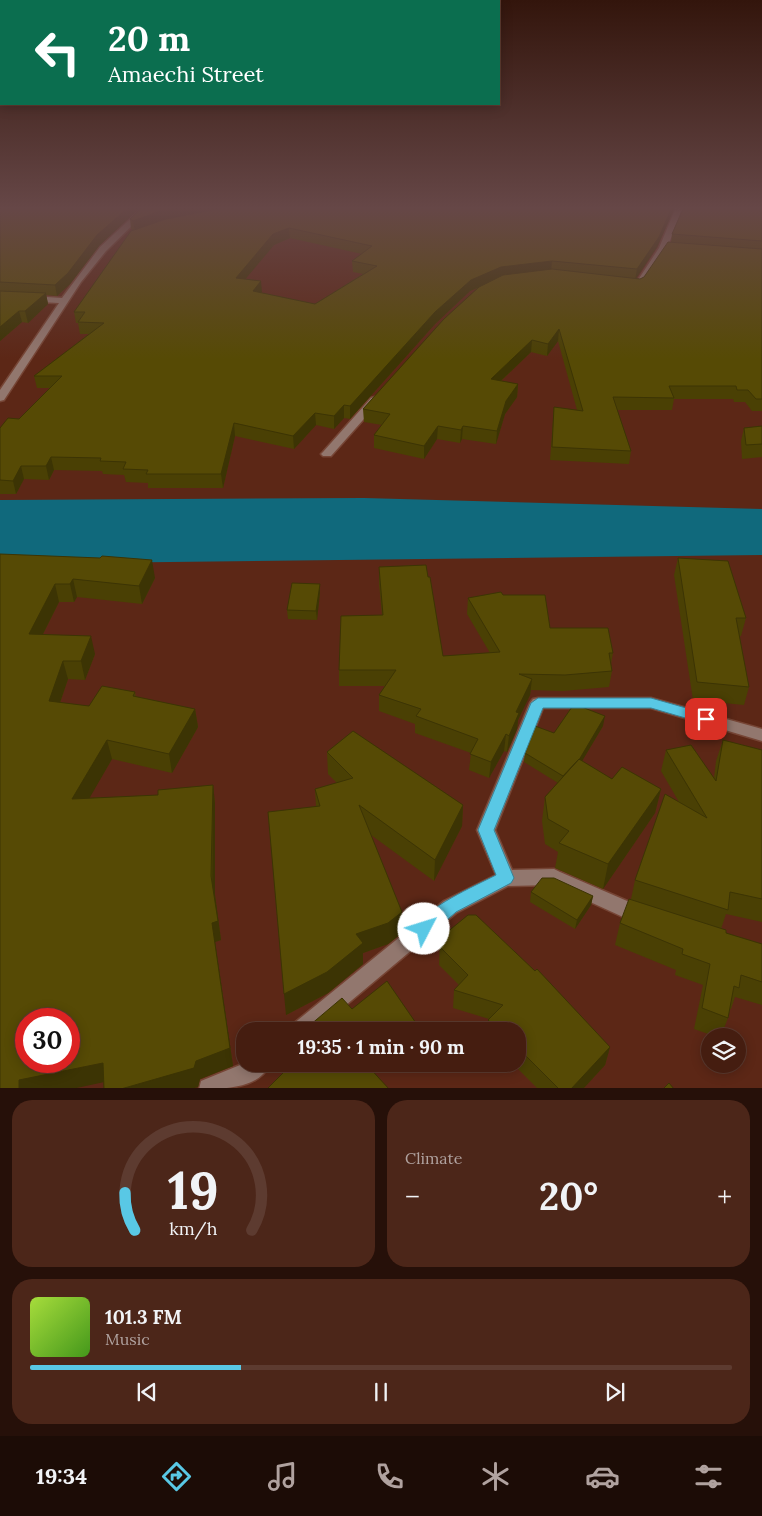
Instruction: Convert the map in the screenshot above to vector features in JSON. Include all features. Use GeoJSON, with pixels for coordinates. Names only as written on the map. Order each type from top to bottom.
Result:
{"type":"FeatureCollection","features":[{"type":"Feature","properties":{"kind":"street"},"geometry":{"type":"LineString","coordinates":[[0,398],[78,281],[97,258]]}},
{"type":"Feature","properties":{"kind":"street"},"geometry":{"type":"LineString","coordinates":[[623,285],[638,285],[660,258]]}},
{"type":"Feature","properties":{"kind":"street"},"geometry":{"type":"LineString","coordinates":[[0,297],[66,301]]}},
{"type":"Feature","properties":{"kind":"street"},"geometry":{"type":"LineString","coordinates":[[0,375],[13,379]]}},
{"type":"Feature","properties":{"kind":"street"},"geometry":{"type":"LineString","coordinates":[[327,454],[380,394]]}},
{"type":"Feature","properties":{"kind":"street"},"geometry":{"type":"LineString","coordinates":[[506,878],[486,830],[538,703],[651,703],[762,735]]}},
{"type":"Feature","properties":{"kind":"street"},"geometry":{"type":"LineString","coordinates":[[311,1022],[450,907],[506,878],[554,877],[627,911],[654,920]]}},
{"type":"Feature","properties":{"kind":"street"},"geometry":{"type":"LineString","coordinates":[[208,1088],[250,1072]]}},
{"type":"Feature","properties":{"kind":"water"},"geometry":{"type":"Polygon","coordinates":[[[364,498],[762,509],[762,555],[0,564],[0,500],[364,498]]]}},
{"type":"Feature","properties":{"kind":"building"},"geometry":{"type":"Polygon","coordinates":[[[0,258],[80,258],[68,273],[55,285],[0,282],[0,258]]]}},
{"type":"Feature","properties":{"kind":"building"},"geometry":{"type":"Polygon","coordinates":[[[112,258],[253,258],[236,278],[261,281],[253,291],[315,304],[377,266],[352,261],[356,258],[645,258],[637,269],[552,261],[501,267],[471,280],[435,312],[350,406],[344,405],[334,416],[315,413],[293,436],[234,423],[221,474],[146,474],[148,470],[123,469],[126,462],[100,461],[101,458],[51,457],[46,466],[21,466],[13,481],[0,480],[0,428],[8,418],[19,419],[62,376],[34,376],[104,323],[78,322],[85,312],[74,312],[112,258]]]}},
{"type":"Feature","properties":{"kind":"building"},"geometry":{"type":"Polygon","coordinates":[[[657,258],[762,258],[762,399],[756,399],[748,390],[737,390],[736,386],[669,386],[674,398],[613,397],[631,451],[552,447],[554,407],[583,411],[559,329],[548,344],[532,340],[491,379],[518,384],[506,401],[497,431],[463,426],[461,430],[438,426],[424,446],[374,435],[390,414],[363,409],[444,319],[479,287],[503,275],[552,269],[640,279],[644,277],[657,258]]]}},
{"type":"Feature","properties":{"kind":"building"},"geometry":{"type":"Polygon","coordinates":[[[0,291],[46,293],[25,311],[19,311],[0,327],[0,291]]]}},
{"type":"Feature","properties":{"kind":"building"},"geometry":{"type":"Polygon","coordinates":[[[762,426],[762,444],[746,445],[744,428],[762,426]]]}},
{"type":"Feature","properties":{"kind":"building"},"geometry":{"type":"Polygon","coordinates":[[[0,554],[100,558],[102,556],[152,560],[139,586],[73,579],[70,584],[55,584],[29,634],[91,636],[81,661],[63,661],[49,701],[89,706],[102,686],[135,692],[133,696],[195,709],[169,754],[107,740],[72,799],[158,795],[158,790],[213,785],[211,876],[218,921],[212,923],[230,1048],[196,1061],[194,1068],[124,1088],[104,1088],[103,1063],[80,1068],[80,1008],[15,1008],[15,1073],[54,1073],[19,1080],[19,1088],[0,1088],[0,554]]]}},
{"type":"Feature","properties":{"kind":"building"},"geometry":{"type":"Polygon","coordinates":[[[678,558],[728,561],[746,618],[736,618],[749,687],[697,682],[678,558]]]}},
{"type":"Feature","properties":{"kind":"building"},"geometry":{"type":"Polygon","coordinates":[[[426,565],[428,577],[430,577],[443,656],[500,652],[468,598],[501,592],[503,595],[545,595],[550,628],[608,628],[613,653],[609,653],[612,671],[565,675],[519,674],[532,679],[516,712],[519,713],[509,736],[506,734],[491,762],[470,754],[478,739],[416,716],[421,709],[379,695],[396,670],[339,670],[341,616],[383,615],[379,567],[426,565]]]}},
{"type":"Feature","properties":{"kind":"building"},"geometry":{"type":"Polygon","coordinates":[[[292,583],[320,584],[316,611],[287,610],[292,583]]]}},
{"type":"Feature","properties":{"kind":"building"},"geometry":{"type":"Polygon","coordinates":[[[574,704],[605,716],[579,760],[563,776],[525,753],[535,726],[554,733],[574,704]]]}},
{"type":"Feature","properties":{"kind":"building"},"geometry":{"type":"Polygon","coordinates":[[[353,731],[463,805],[435,860],[359,805],[402,912],[388,923],[356,934],[363,943],[327,972],[284,994],[268,812],[320,806],[315,789],[353,778],[327,752],[353,731]]]}},
{"type":"Feature","properties":{"kind":"building"},"geometry":{"type":"Polygon","coordinates":[[[723,740],[762,750],[762,899],[730,892],[728,910],[635,880],[665,794],[707,818],[666,750],[691,745],[716,781],[723,740]]]}},
{"type":"Feature","properties":{"kind":"building"},"geometry":{"type":"Polygon","coordinates":[[[579,759],[612,779],[622,767],[661,789],[608,864],[559,843],[569,831],[548,819],[545,797],[579,759]]]}},
{"type":"Feature","properties":{"kind":"building"},"geometry":{"type":"Polygon","coordinates":[[[542,878],[554,878],[593,896],[577,920],[531,892],[542,878]]]}},
{"type":"Feature","properties":{"kind":"building"},"geometry":{"type":"Polygon","coordinates":[[[629,899],[726,930],[726,933],[762,944],[762,982],[741,975],[739,988],[734,986],[728,1018],[702,1008],[710,964],[682,954],[683,949],[620,923],[629,899]]]}},
{"type":"Feature","properties":{"kind":"building"},"geometry":{"type":"Polygon","coordinates":[[[468,915],[476,915],[535,971],[537,969],[610,1047],[572,1088],[558,1088],[526,1056],[526,1022],[490,1022],[488,1020],[503,1005],[454,990],[468,975],[440,947],[440,938],[468,915]]]}},
{"type":"Feature","properties":{"kind":"building"},"geometry":{"type":"Polygon","coordinates":[[[387,981],[415,1022],[314,1022],[342,998],[352,1009],[387,981]]]}},
{"type":"Feature","properties":{"kind":"building"},"geometry":{"type":"Polygon","coordinates":[[[284,1072],[373,1072],[388,1088],[268,1088],[284,1072]]]}},
{"type":"Feature","properties":{"kind":"building"},"geometry":{"type":"Polygon","coordinates":[[[669,1083],[673,1088],[664,1088],[669,1083]]]}},
{"type":"Feature","properties":{"kind":"route"},"geometry":{"type":"LineString","coordinates":[[424,929],[450,907],[506,878],[486,830],[538,703],[651,703],[706,719]]}}]}
